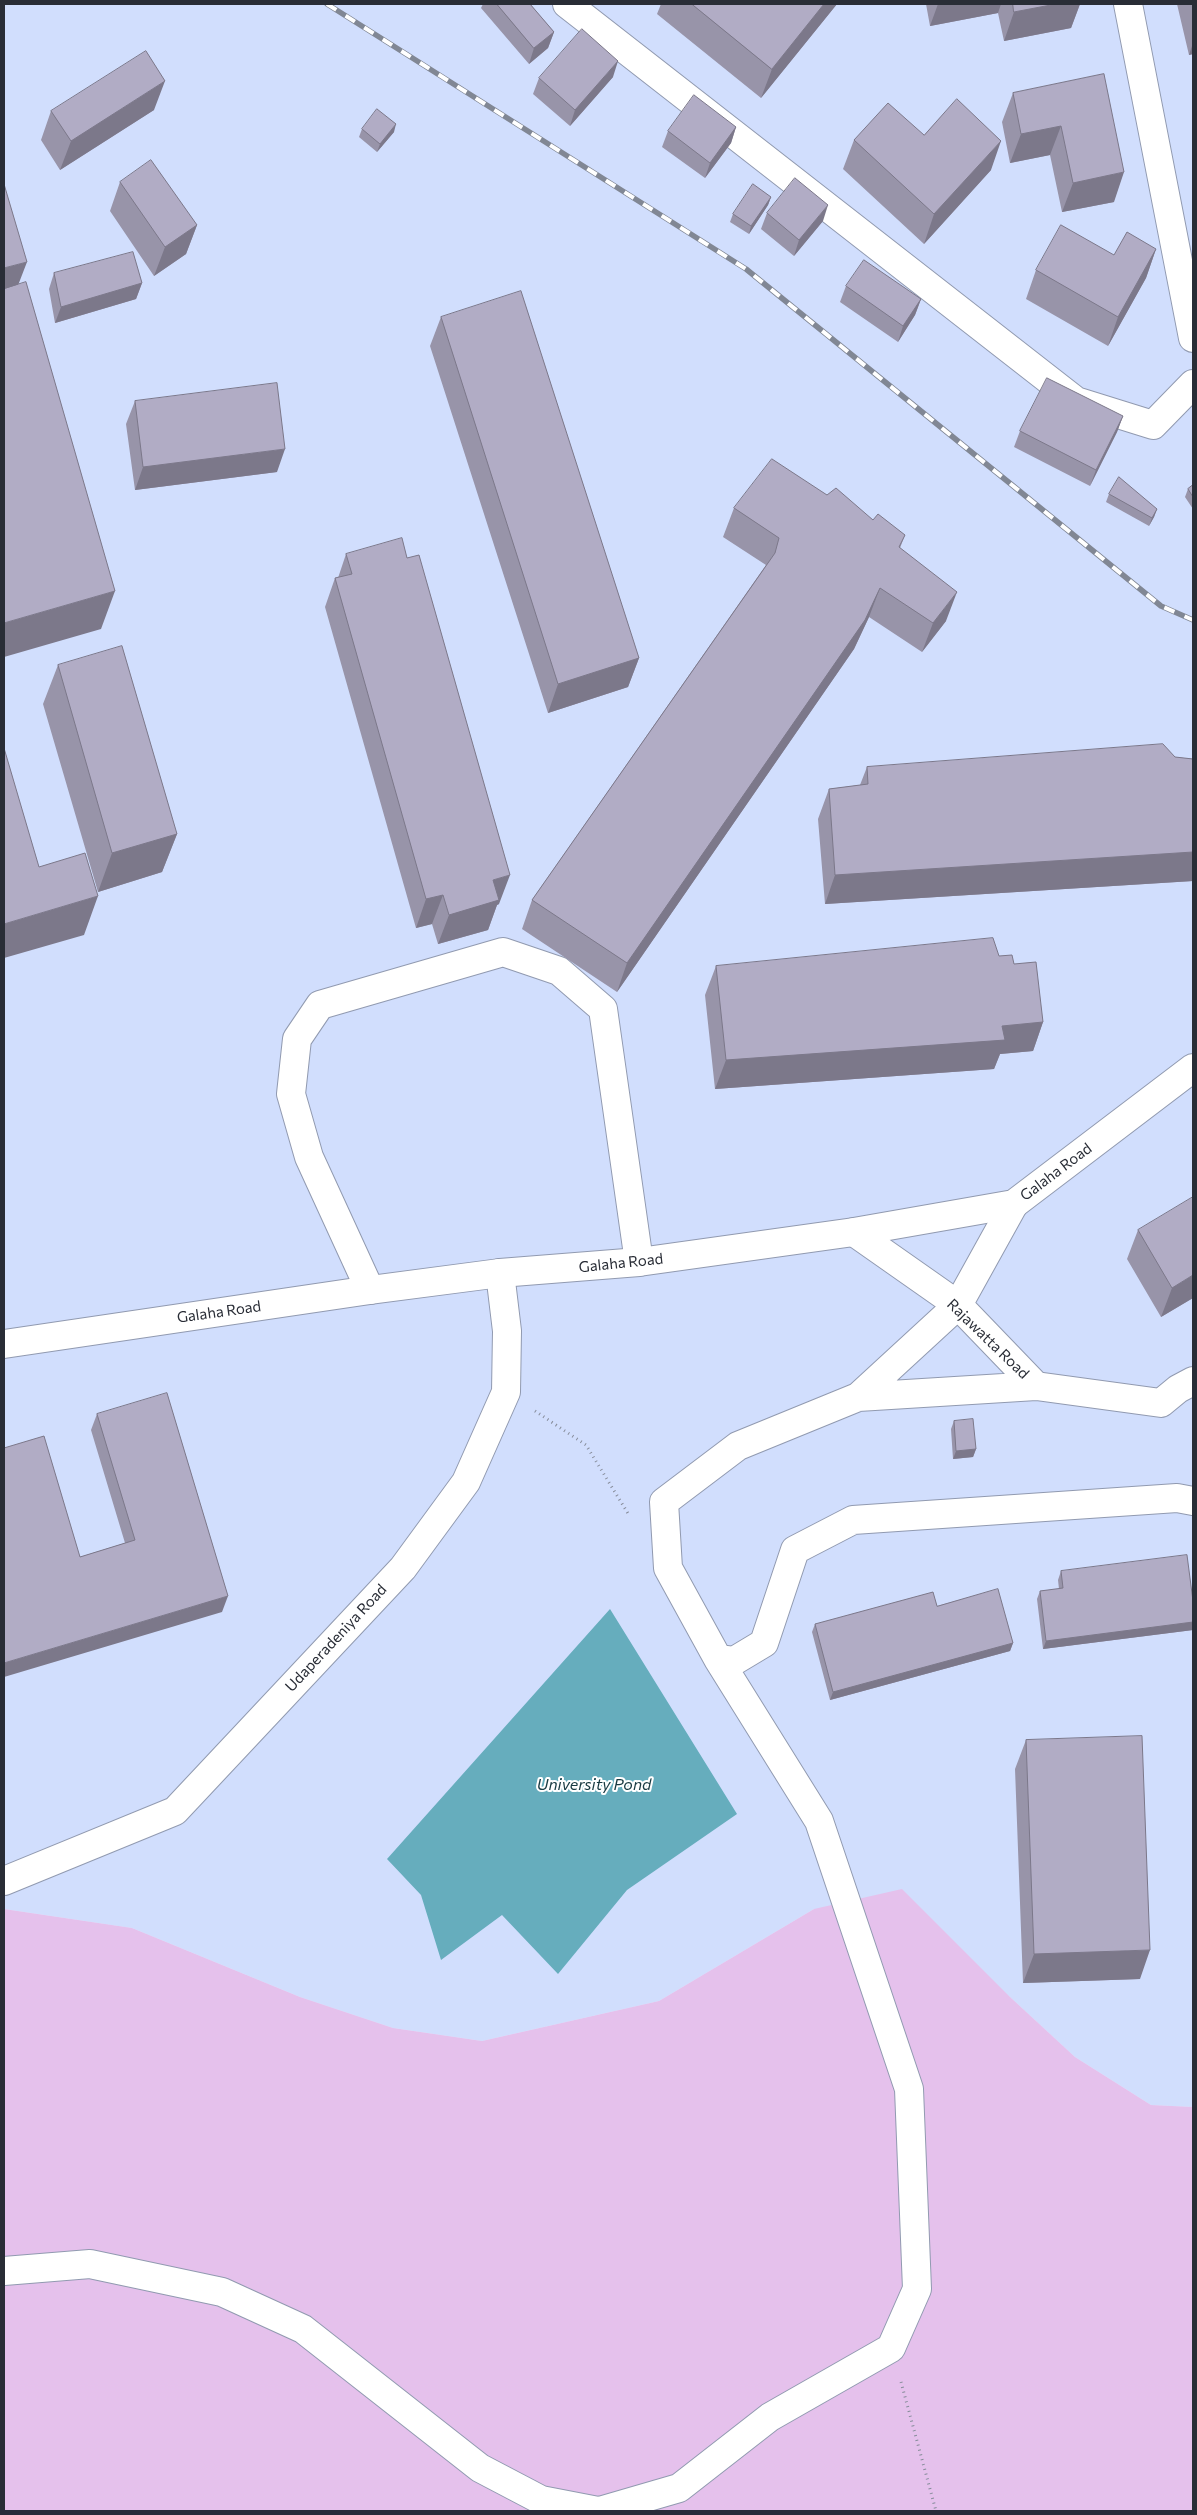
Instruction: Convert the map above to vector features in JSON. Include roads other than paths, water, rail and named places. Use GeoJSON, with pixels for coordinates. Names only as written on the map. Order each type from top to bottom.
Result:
{"type":"FeatureCollection","features":[{"type":"Feature","properties":{"kind":"street"},"geometry":{"type":"LineString","coordinates":[[567,4],[1076,401],[1153,425],[1193,384]]}},
{"type":"Feature","properties":{"kind":"street"},"geometry":{"type":"LineString","coordinates":[[1128,4],[1193,338]]}},
{"type":"Feature","properties":{"kind":"street"},"geometry":{"type":"LineString","coordinates":[[370,1290],[309,1157],[291,1094],[297,1039],[320,1005],[503,952],[559,971],[603,1009],[640,1262]]}},
{"type":"Feature","properties":{"kind":"street","name":"Galaha Road"},"geometry":{"type":"LineString","coordinates":[[4,1344],[370,1290],[500,1273],[640,1262],[854,1232],[1014,1204],[1193,1068]]}},
{"type":"Feature","properties":{"kind":"street"},"geometry":{"type":"LineString","coordinates":[[858,1397],[958,1305],[1014,1204]]}},
{"type":"Feature","properties":{"kind":"street","name":"Rajawatta Road"},"geometry":{"type":"LineString","coordinates":[[854,1232],[958,1305],[1036,1386],[1161,1403],[1193,1403]]}},
{"type":"Feature","properties":{"kind":"street","name":"Udaperadeniya Road"},"geometry":{"type":"LineString","coordinates":[[4,1881],[175,1811],[403,1568],[466,1482],[506,1392],[506,1331],[500,1273]]}},
{"type":"Feature","properties":{"kind":"street"},"geometry":{"type":"LineString","coordinates":[[1161,1403],[1178,1389],[1193,1382]]}},
{"type":"Feature","properties":{"kind":"street"},"geometry":{"type":"LineString","coordinates":[[4,2271],[90,2264],[222,2292],[303,2329],[480,2468],[541,2500],[599,2511],[679,2488],[770,2417],[892,2348],[917,2290],[909,2089],[819,1822],[718,1659],[668,1568],[664,1502],[738,1446],[858,1397],[1036,1386]]}},
{"type":"Feature","properties":{"kind":"street"},"geometry":{"type":"LineString","coordinates":[[718,1659],[734,1661],[764,1643],[795,1550],[853,1520],[1178,1498],[1193,1501]]}},
{"type":"Feature","properties":{"kind":"water","name":"University Pond"},"geometry":{"type":"Polygon","coordinates":[[[610,1609],[737,1814],[627,1890],[558,1974],[502,1915],[441,1960],[421,1895],[387,1859],[610,1609]]]}},
{"type":"Feature","properties":{"kind":"railway"},"geometry":{"type":"LineString","coordinates":[[327,4],[746,269],[1161,606],[1193,620]]}}]}
